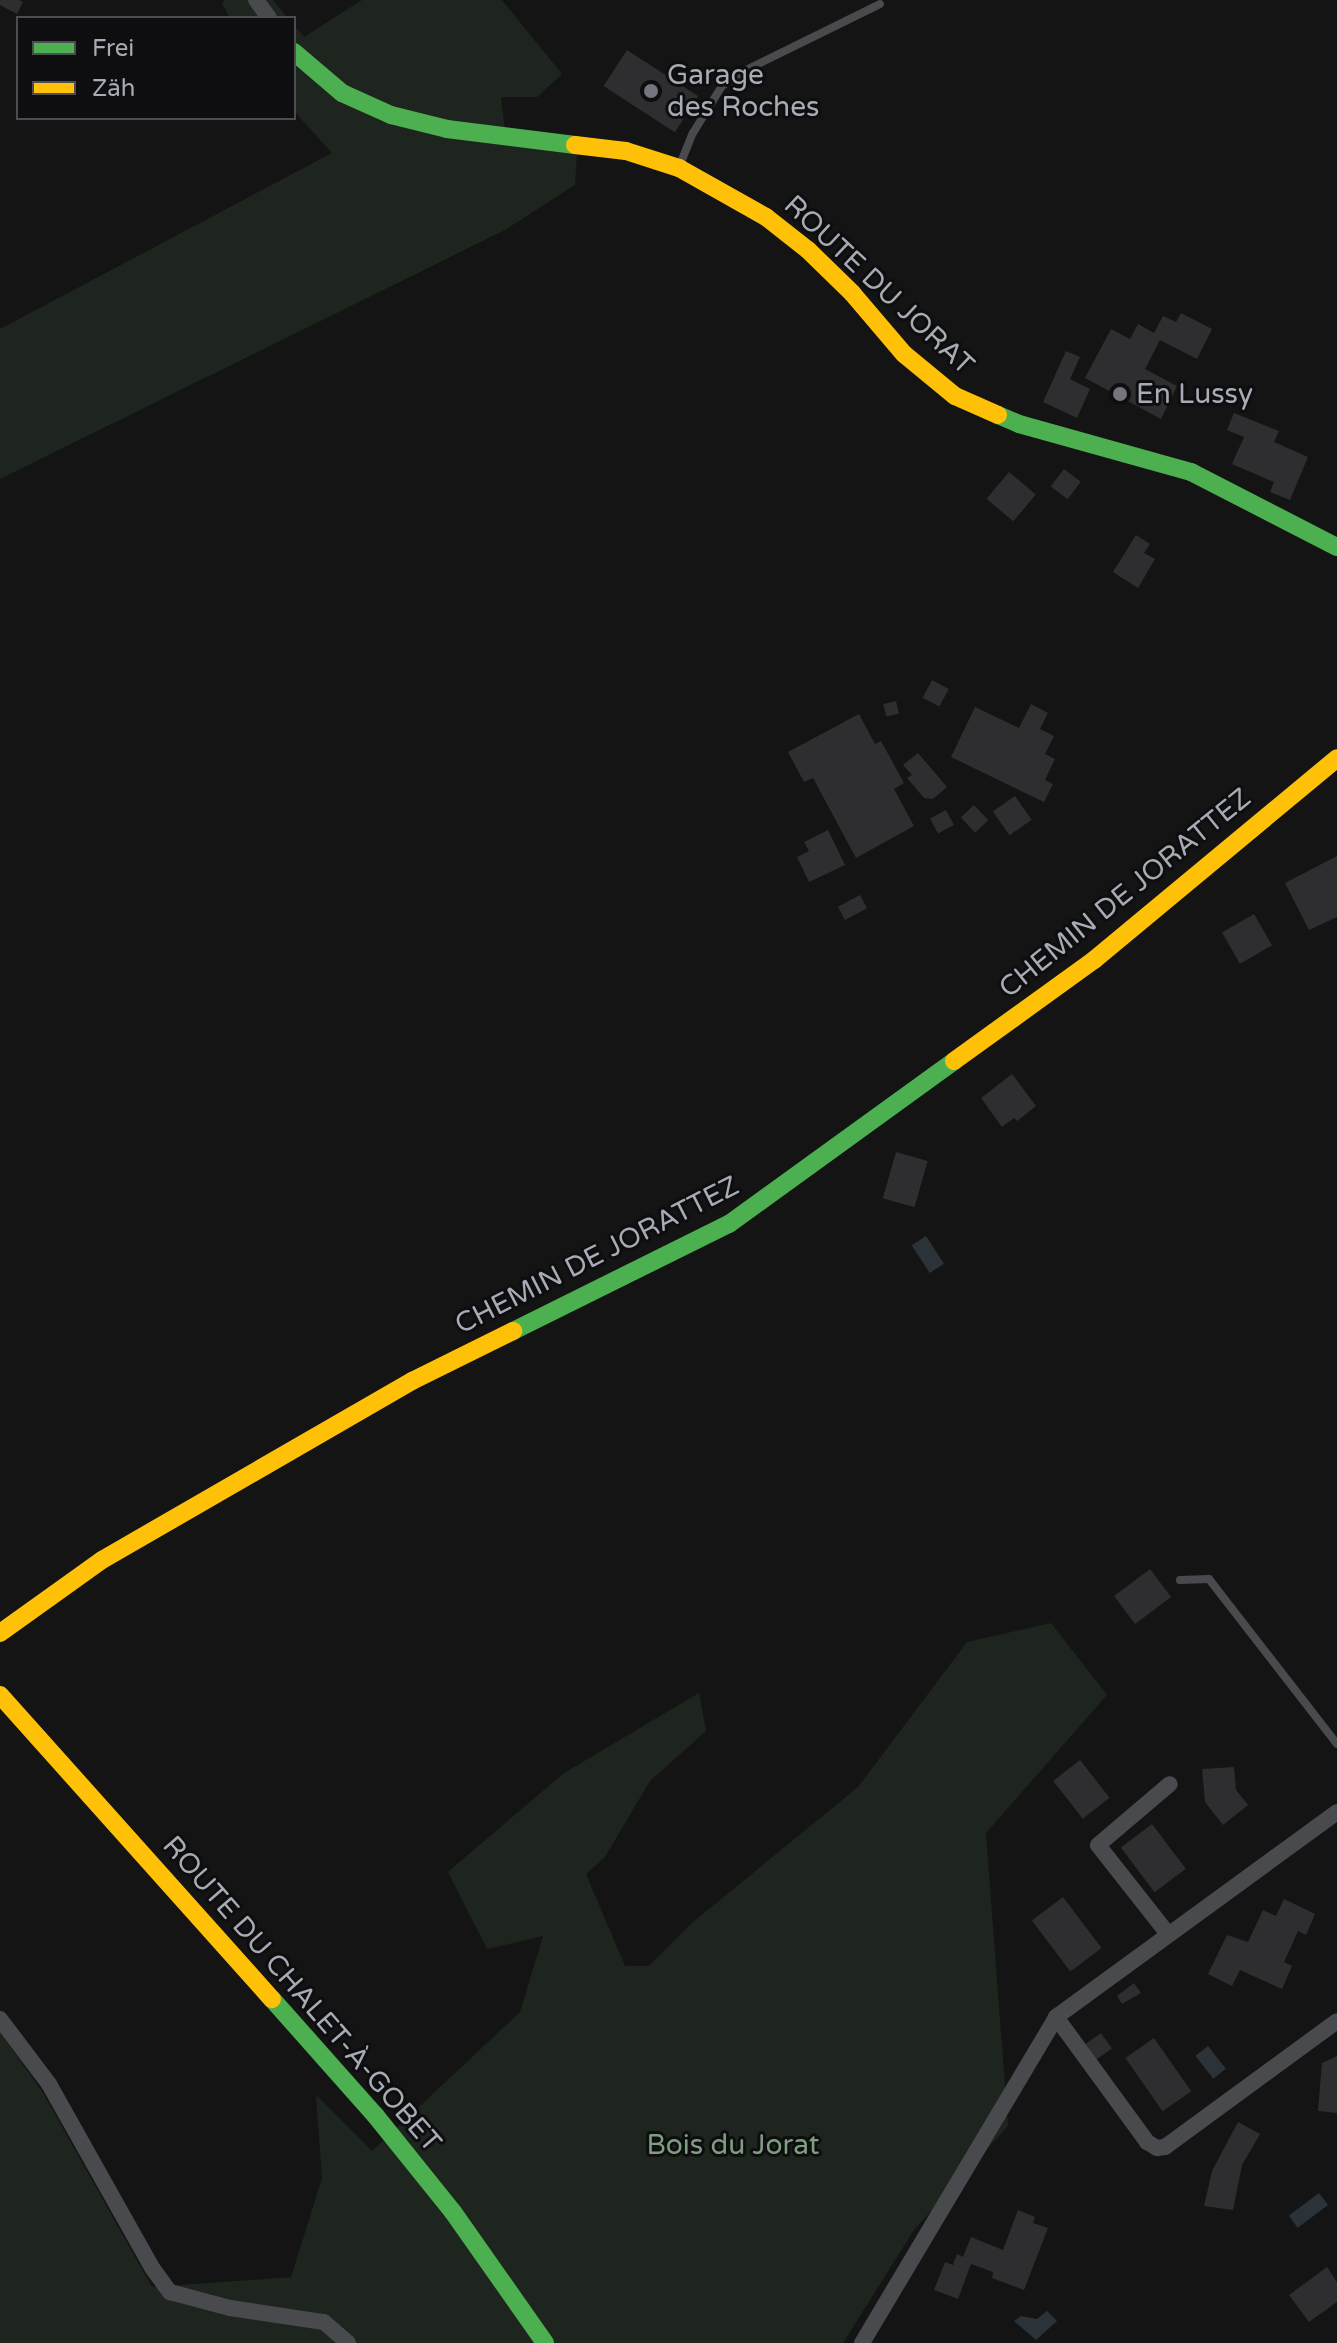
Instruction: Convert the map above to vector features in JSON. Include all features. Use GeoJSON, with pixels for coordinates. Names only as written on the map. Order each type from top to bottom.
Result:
{"type":"FeatureCollection","features":[{"type":"Feature","properties":{"kind":"street","name":"ROUTE DU JORAT"},"geometry":{"type":"LineString","coordinates":[[296,54],[342,93],[391,115],[447,129],[626,151],[679,168],[766,217],[808,250],[852,293],[904,354],[955,396],[1019,424],[1191,472],[1337,547]]}},
{"type":"Feature","properties":{"kind":"street","name":"CHEMIN DE JORATTEZ"},"geometry":{"type":"LineString","coordinates":[[0,1633],[102,1560],[412,1381],[729,1224],[1094,960],[1337,758]]}},
{"type":"Feature","properties":{"kind":"street","name":"ROUTE DU CHALET-À-GOBET"},"geometry":{"type":"LineString","coordinates":[[0,1695],[384,2125],[486,2256],[545,2343]]}},
{"type":"Feature","properties":{"kind":"street"},"geometry":{"type":"LineString","coordinates":[[1168,1934],[1098,1845],[1170,1784]]}},
{"type":"Feature","properties":{"kind":"street"},"geometry":{"type":"LineString","coordinates":[[862,2343],[1056,2017],[1337,1812]]}},
{"type":"Feature","properties":{"kind":"street"},"geometry":{"type":"LineString","coordinates":[[1056,2017],[1147,2142],[1157,2148],[1165,2147],[1337,2021]]}},
{"type":"Feature","properties":{"kind":"street"},"geometry":{"type":"LineString","coordinates":[[0,2019],[49,2084],[153,2269],[170,2292],[230,2308],[324,2322],[348,2343]]}},
{"type":"Feature","properties":{"kind":"lane"},"geometry":{"type":"LineString","coordinates":[[679,168],[693,133],[722,86],[748,69],[880,4]]}},
{"type":"Feature","properties":{"kind":"lane"},"geometry":{"type":"LineString","coordinates":[[1180,1580],[1209,1579],[1337,1744]]}},
{"type":"Feature","properties":{"kind":"green space"},"geometry":{"type":"Polygon","coordinates":[[[225,0],[273,0],[286,16],[229,16],[222,3],[225,0]]]}},
{"type":"Feature","properties":{"kind":"green space"},"geometry":{"type":"Polygon","coordinates":[[[362,0],[502,0],[562,74],[537,97],[501,97],[506,139],[577,154],[575,185],[505,230],[0,479],[0,329],[332,153],[296,113],[296,27],[304,37],[362,0]]]}},
{"type":"Feature","properties":{"kind":"green space","name":"Bois du Jorat"},"geometry":{"type":"Polygon","coordinates":[[[1051,1623],[1107,1695],[986,1833],[1008,2126],[914,2230],[843,2343],[0,2343],[0,2032],[43,2093],[152,2287],[291,2277],[322,2178],[316,2095],[372,2151],[520,2012],[543,1936],[487,1949],[448,1872],[564,1773],[699,1693],[706,1731],[650,1781],[605,1857],[586,1874],[625,1966],[649,1966],[693,1922],[858,1787],[967,1642],[1051,1623]]]}},
{"type":"Feature","properties":{"kind":"shaded area"},"geometry":{"type":"Polygon","coordinates":[[[926,1236],[944,1264],[930,1273],[912,1245],[926,1236]]]}},
{"type":"Feature","properties":{"kind":"shaded area"},"geometry":{"type":"Polygon","coordinates":[[[1208,2046],[1226,2069],[1213,2079],[1195,2056],[1208,2046]]]}},
{"type":"Feature","properties":{"kind":"shaded area"},"geometry":{"type":"Polygon","coordinates":[[[1319,2193],[1328,2205],[1298,2228],[1289,2216],[1319,2193]]]}},
{"type":"Feature","properties":{"kind":"shaded area"},"geometry":{"type":"Polygon","coordinates":[[[1047,2311],[1057,2321],[1036,2340],[1014,2321],[1021,2316],[1037,2319],[1047,2311]]]}},
{"type":"Feature","properties":{"kind":"building"},"geometry":{"type":"Polygon","coordinates":[[[0,0],[23,2],[17,14],[0,5],[0,0]]]}},
{"type":"Feature","properties":{"kind":"building","name":"Garage des Roches"},"geometry":{"type":"Polygon","coordinates":[[[627,50],[698,96],[675,132],[604,86],[627,50]]]}},
{"type":"Feature","properties":{"kind":"building"},"geometry":{"type":"Polygon","coordinates":[[[1181,313],[1212,329],[1197,359],[1160,340],[1145,369],[1177,386],[1161,419],[1085,378],[1111,329],[1130,339],[1138,324],[1154,333],[1163,316],[1176,322],[1181,313]]]}},
{"type":"Feature","properties":{"kind":"building"},"geometry":{"type":"Polygon","coordinates":[[[1066,351],[1080,357],[1070,379],[1090,389],[1077,418],[1043,402],[1066,351]]]}},
{"type":"Feature","properties":{"kind":"building"},"geometry":{"type":"Polygon","coordinates":[[[1234,413],[1279,431],[1274,442],[1308,457],[1290,500],[1270,492],[1274,482],[1232,464],[1244,437],[1227,430],[1234,413]]]}},
{"type":"Feature","properties":{"kind":"building"},"geometry":{"type":"Polygon","coordinates":[[[1064,469],[1081,482],[1068,499],[1051,487],[1064,469]]]}},
{"type":"Feature","properties":{"kind":"building"},"geometry":{"type":"Polygon","coordinates":[[[1009,472],[1036,494],[1013,521],[987,499],[1009,472]]]}},
{"type":"Feature","properties":{"kind":"building"},"geometry":{"type":"Polygon","coordinates":[[[1136,535],[1150,544],[1144,553],[1155,559],[1138,588],[1113,572],[1136,535]]]}},
{"type":"Feature","properties":{"kind":"building"},"geometry":{"type":"Polygon","coordinates":[[[932,680],[949,689],[939,707],[923,698],[932,680]]]}},
{"type":"Feature","properties":{"kind":"building"},"geometry":{"type":"Polygon","coordinates":[[[896,701],[899,714],[886,717],[883,704],[896,701]]]}},
{"type":"Feature","properties":{"kind":"building"},"geometry":{"type":"Polygon","coordinates":[[[1031,704],[1048,713],[1040,729],[1054,736],[1045,754],[1055,759],[1045,780],[1053,784],[1044,802],[951,757],[975,707],[1019,728],[1031,704]]]}},
{"type":"Feature","properties":{"kind":"building"},"geometry":{"type":"Polygon","coordinates":[[[859,714],[875,744],[881,741],[904,783],[894,789],[914,826],[856,858],[813,778],[804,782],[788,752],[859,714]]]}},
{"type":"Feature","properties":{"kind":"building"},"geometry":{"type":"Polygon","coordinates":[[[918,753],[947,787],[933,799],[924,798],[907,778],[912,775],[903,765],[918,753]]]}},
{"type":"Feature","properties":{"kind":"building"},"geometry":{"type":"Polygon","coordinates":[[[1015,796],[1032,820],[1010,835],[993,811],[1015,796]]]}},
{"type":"Feature","properties":{"kind":"building"},"geometry":{"type":"Polygon","coordinates":[[[974,805],[988,820],[975,833],[961,817],[974,805]]]}},
{"type":"Feature","properties":{"kind":"building"},"geometry":{"type":"Polygon","coordinates":[[[946,810],[954,825],[938,833],[930,818],[946,810]]]}},
{"type":"Feature","properties":{"kind":"building"},"geometry":{"type":"Polygon","coordinates":[[[828,830],[845,865],[809,882],[797,857],[809,851],[804,842],[828,830]]]}},
{"type":"Feature","properties":{"kind":"building"},"geometry":{"type":"Polygon","coordinates":[[[1337,856],[1337,917],[1309,930],[1285,883],[1337,856]]]}},
{"type":"Feature","properties":{"kind":"building"},"geometry":{"type":"Polygon","coordinates":[[[860,895],[867,908],[845,920],[838,907],[860,895]]]}},
{"type":"Feature","properties":{"kind":"building"},"geometry":{"type":"Polygon","coordinates":[[[1254,914],[1272,945],[1240,964],[1222,933],[1254,914]]]}},
{"type":"Feature","properties":{"kind":"building"},"geometry":{"type":"Polygon","coordinates":[[[1012,1074],[1036,1106],[1017,1121],[1014,1118],[1002,1127],[981,1098],[1012,1074]]]}},
{"type":"Feature","properties":{"kind":"building"},"geometry":{"type":"Polygon","coordinates":[[[896,1152],[928,1161],[914,1207],[883,1198],[896,1152]]]}},
{"type":"Feature","properties":{"kind":"building"},"geometry":{"type":"Polygon","coordinates":[[[1150,1569],[1171,1597],[1135,1624],[1114,1596],[1150,1569]]]}},
{"type":"Feature","properties":{"kind":"building"},"geometry":{"type":"Polygon","coordinates":[[[1080,1760],[1110,1798],[1083,1819],[1053,1781],[1080,1760]]]}},
{"type":"Feature","properties":{"kind":"building"},"geometry":{"type":"Polygon","coordinates":[[[1234,1767],[1236,1790],[1248,1805],[1223,1825],[1205,1802],[1202,1769],[1234,1767]]]}},
{"type":"Feature","properties":{"kind":"building"},"geometry":{"type":"Polygon","coordinates":[[[1152,1824],[1186,1869],[1155,1892],[1121,1847],[1152,1824]]]}},
{"type":"Feature","properties":{"kind":"building"},"geometry":{"type":"Polygon","coordinates":[[[1063,1897],[1102,1948],[1070,1972],[1032,1920],[1063,1897]]]}},
{"type":"Feature","properties":{"kind":"building"},"geometry":{"type":"Polygon","coordinates":[[[1284,1899],[1315,1914],[1306,1935],[1298,1931],[1284,1962],[1292,1966],[1282,1989],[1240,1970],[1232,1986],[1208,1974],[1227,1935],[1248,1942],[1263,1910],[1276,1916],[1284,1899]]]}},
{"type":"Feature","properties":{"kind":"building"},"geometry":{"type":"Polygon","coordinates":[[[1134,1983],[1141,1993],[1122,2004],[1117,1996],[1134,1983]]]}},
{"type":"Feature","properties":{"kind":"building"},"geometry":{"type":"Polygon","coordinates":[[[1101,2033],[1112,2049],[1096,2059],[1085,2044],[1101,2033]]]}},
{"type":"Feature","properties":{"kind":"building"},"geometry":{"type":"Polygon","coordinates":[[[1154,2038],[1191,2091],[1163,2111],[1125,2058],[1154,2038]]]}},
{"type":"Feature","properties":{"kind":"building"},"geometry":{"type":"Polygon","coordinates":[[[1337,2056],[1337,2113],[1318,2111],[1322,2063],[1337,2056]]]}},
{"type":"Feature","properties":{"kind":"building"},"geometry":{"type":"Polygon","coordinates":[[[1238,2122],[1260,2134],[1242,2165],[1233,2210],[1204,2206],[1212,2171],[1238,2122]]]}},
{"type":"Feature","properties":{"kind":"building"},"geometry":{"type":"Polygon","coordinates":[[[1018,2210],[1035,2217],[1033,2223],[1048,2228],[1024,2290],[992,2278],[993,2272],[971,2264],[958,2299],[934,2290],[945,2262],[953,2265],[957,2254],[963,2257],[971,2237],[1003,2250],[1018,2210]]]}},
{"type":"Feature","properties":{"kind":"building"},"geometry":{"type":"Polygon","coordinates":[[[1327,2267],[1337,2282],[1337,2302],[1309,2322],[1289,2295],[1327,2267]]]}},
{"type":"Feature","properties":{"kind":"traffic: fast"},"geometry":{"type":"LineString","coordinates":[[296,54],[342,93],[391,115],[447,129],[575,145]]}},
{"type":"Feature","properties":{"kind":"traffic: fast"},"geometry":{"type":"LineString","coordinates":[[998,415],[1019,424],[1191,472],[1337,547]]}},
{"type":"Feature","properties":{"kind":"traffic: fast"},"geometry":{"type":"LineString","coordinates":[[513,1331],[729,1224],[954,1061]]}},
{"type":"Feature","properties":{"kind":"traffic: fast"},"geometry":{"type":"LineString","coordinates":[[272,1999],[375,2115],[453,2212],[545,2343]]}},
{"type":"Feature","properties":{"kind":"traffic: slow"},"geometry":{"type":"LineString","coordinates":[[575,145],[626,151],[679,168],[766,217],[808,250],[852,293],[904,354],[955,396],[998,415]]}},
{"type":"Feature","properties":{"kind":"traffic: slow"},"geometry":{"type":"LineString","coordinates":[[954,1061],[1094,960],[1337,758]]}},
{"type":"Feature","properties":{"kind":"traffic: slow"},"geometry":{"type":"LineString","coordinates":[[0,1633],[102,1560],[412,1381],[513,1331]]}},
{"type":"Feature","properties":{"kind":"traffic: slow"},"geometry":{"type":"LineString","coordinates":[[0,1695],[272,1999]]}},
{"type":"Feature","properties":{"kind":"place","name":"Garage des Roches"},"geometry":{"type":"Point","coordinates":[651,91]}},
{"type":"Feature","properties":{"kind":"place","name":"En Lussy"},"geometry":{"type":"Point","coordinates":[1120,394]}}]}
